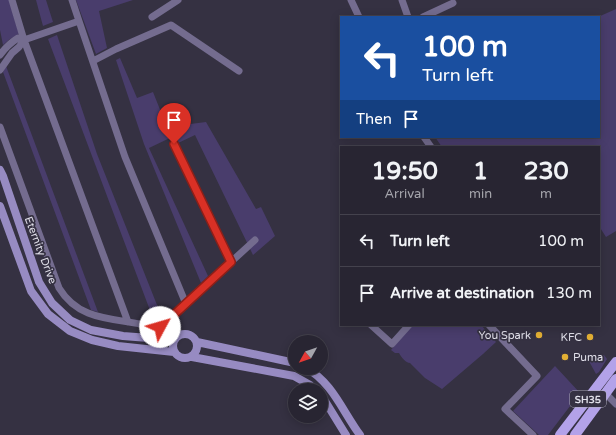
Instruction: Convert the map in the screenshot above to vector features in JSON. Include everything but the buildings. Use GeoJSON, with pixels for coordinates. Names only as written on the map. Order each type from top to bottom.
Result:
{"type":"FeatureCollection","features":[{"type":"Feature","properties":{"kind":"main road","name":"SH35"},"geometry":{"type":"LineString","coordinates":[[560,435],[616,362]]}},
{"type":"Feature","properties":{"kind":"main road"},"geometry":{"type":"LineString","coordinates":[[575,435],[616,379]]}},
{"type":"Feature","properties":{"kind":"street"},"geometry":{"type":"LineString","coordinates":[[12,0],[24,40],[128,322]]}},
{"type":"Feature","properties":{"kind":"street"},"geometry":{"type":"LineString","coordinates":[[72,0],[125,157],[186,304]]}},
{"type":"Feature","properties":{"kind":"street"},"geometry":{"type":"LineString","coordinates":[[152,17],[178,0]]}},
{"type":"Feature","properties":{"kind":"street"},"geometry":{"type":"LineString","coordinates":[[351,0],[359,16]]}},
{"type":"Feature","properties":{"kind":"street"},"geometry":{"type":"LineString","coordinates":[[402,0],[408,16]]}},
{"type":"Feature","properties":{"kind":"street"},"geometry":{"type":"LineString","coordinates":[[425,16],[453,3]]}},
{"type":"Feature","properties":{"kind":"street"},"geometry":{"type":"LineString","coordinates":[[0,55],[18,38],[24,40],[79,21]]}},
{"type":"Feature","properties":{"kind":"street"},"geometry":{"type":"LineString","coordinates":[[93,61],[116,49],[171,25],[239,71]]}},
{"type":"Feature","properties":{"kind":"street"},"geometry":{"type":"LineString","coordinates":[[0,70],[12,53],[20,47],[24,40]]}},
{"type":"Feature","properties":{"kind":"street"},"geometry":{"type":"LineString","coordinates":[[0,127],[59,288],[70,302],[85,312],[97,316],[160,327],[255,240]]}},
{"type":"Feature","properties":{"kind":"street"},"geometry":{"type":"LineString","coordinates":[[174,144],[231,262]]}},
{"type":"Feature","properties":{"kind":"street","name":"Eternity Drive"},"geometry":{"type":"LineString","coordinates":[[0,170],[39,282],[52,303],[70,320],[91,330],[123,336],[174,340],[180,334],[184,334],[192,336],[197,342],[288,362]]}},
{"type":"Feature","properties":{"kind":"street","name":"Eternity Drive"},"geometry":{"type":"LineString","coordinates":[[0,206],[31,291],[48,314],[70,331],[92,340],[118,346],[174,352],[184,359],[192,357],[294,376],[306,383]]}},
{"type":"Feature","properties":{"kind":"street"},"geometry":{"type":"LineString","coordinates":[[372,326],[392,344],[408,326]]}},
{"type":"Feature","properties":{"kind":"street"},"geometry":{"type":"LineString","coordinates":[[490,326],[537,376],[505,409],[533,435]]}},
{"type":"Feature","properties":{"kind":"street"},"geometry":{"type":"LineString","coordinates":[[174,340],[174,352]]}},
{"type":"Feature","properties":{"kind":"street"},"geometry":{"type":"LineString","coordinates":[[192,357],[197,350],[197,342]]}},
{"type":"Feature","properties":{"kind":"street"},"geometry":{"type":"LineString","coordinates":[[318,375],[331,389],[351,423],[360,435]]}},
{"type":"Feature","properties":{"kind":"street"},"geometry":{"type":"LineString","coordinates":[[605,393],[616,404]]}},
{"type":"Feature","properties":{"kind":"street"},"geometry":{"type":"LineString","coordinates":[[328,406],[346,435]]}},
{"type":"Feature","properties":{"kind":"shaded area"},"geometry":{"type":"Polygon","coordinates":[[[0,0],[9,0],[19,34],[3,45],[0,30],[0,0]]]}},
{"type":"Feature","properties":{"kind":"shaded area"},"geometry":{"type":"Polygon","coordinates":[[[36,0],[46,0],[53,22],[43,26],[36,0]]]}},
{"type":"Feature","properties":{"kind":"shaded area"},"geometry":{"type":"Polygon","coordinates":[[[76,0],[133,0],[99,11],[107,48],[96,54],[76,0]]]}},
{"type":"Feature","properties":{"kind":"shaded area"},"geometry":{"type":"Polygon","coordinates":[[[616,9],[616,231],[606,237],[600,228],[600,146],[441,146],[436,138],[600,138],[600,16],[616,9]]]}},
{"type":"Feature","properties":{"kind":"shaded area"},"geometry":{"type":"Polygon","coordinates":[[[57,35],[97,154],[159,310],[165,317],[161,321],[154,321],[48,39],[57,35]]]}},
{"type":"Feature","properties":{"kind":"shaded area"},"geometry":{"type":"Polygon","coordinates":[[[120,58],[137,98],[153,92],[167,127],[206,122],[256,209],[261,207],[275,236],[253,255],[195,135],[176,144],[172,137],[149,148],[208,276],[201,283],[144,144],[116,60],[120,58]]]}},
{"type":"Feature","properties":{"kind":"shaded area"},"geometry":{"type":"Polygon","coordinates":[[[6,66],[98,312],[91,310],[3,72],[6,66]]]}},
{"type":"Feature","properties":{"kind":"shaded area"},"geometry":{"type":"Polygon","coordinates":[[[411,326],[482,326],[496,342],[442,389],[425,378],[410,363],[404,360],[399,353],[395,353],[391,350],[411,326]]]}},
{"type":"Feature","properties":{"kind":"shaded area"},"geometry":{"type":"Polygon","coordinates":[[[585,354],[604,355],[607,359],[599,372],[596,374],[585,354]]]}},
{"type":"Feature","properties":{"kind":"shaded area"},"geometry":{"type":"Polygon","coordinates":[[[555,366],[580,393],[548,435],[539,435],[513,411],[555,366]]]}},
{"type":"Feature","properties":{"kind":"place","name":"You Spark"},"geometry":{"type":"Point","coordinates":[539,335]}},
{"type":"Feature","properties":{"kind":"place","name":"KFC"},"geometry":{"type":"Point","coordinates":[590,337]}},
{"type":"Feature","properties":{"kind":"place","name":"Puma"},"geometry":{"type":"Point","coordinates":[565,357]}},
{"type":"Feature","properties":{"kind":"route"},"geometry":{"type":"LineString","coordinates":[[160,327],[231,262],[174,144]]}}]}
